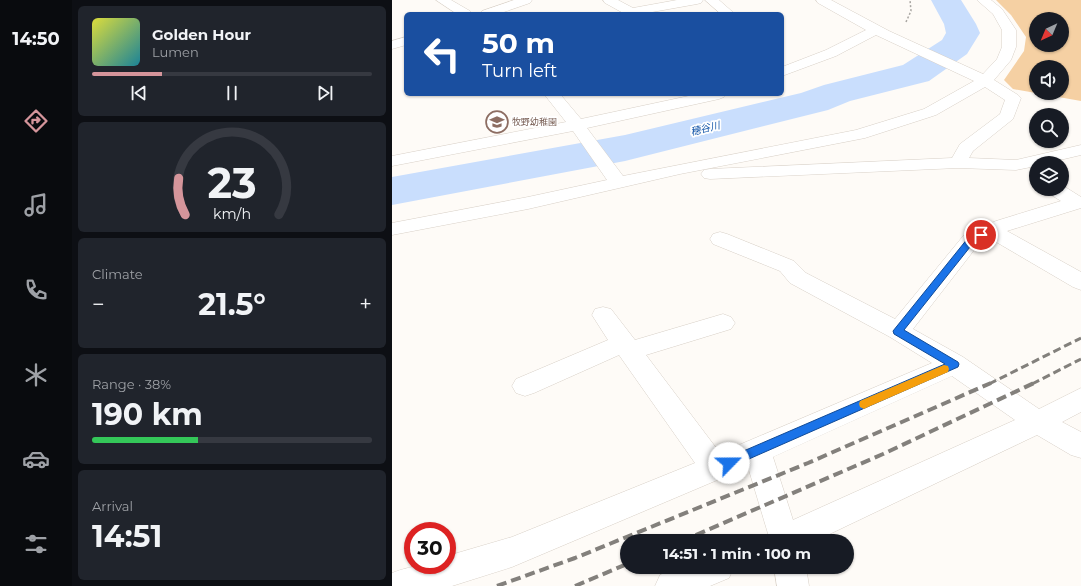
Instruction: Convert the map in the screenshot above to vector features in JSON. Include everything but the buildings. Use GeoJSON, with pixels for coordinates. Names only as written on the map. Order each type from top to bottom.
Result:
{"type":"FeatureCollection","features":[{"type":"Feature","properties":{"kind":"street"},"geometry":{"type":"LineString","coordinates":[[442,0],[463,12]]}},
{"type":"Feature","properties":{"kind":"street"},"geometry":{"type":"LineString","coordinates":[[609,0],[631,12]]}},
{"type":"Feature","properties":{"kind":"street"},"geometry":{"type":"LineString","coordinates":[[638,12],[697,0]]}},
{"type":"Feature","properties":{"kind":"street"},"geometry":{"type":"LineString","coordinates":[[711,0],[726,12]]}},
{"type":"Feature","properties":{"kind":"street"},"geometry":{"type":"LineString","coordinates":[[822,0],[880,32],[985,81],[1013,98],[1007,116],[966,148],[958,163]]}},
{"type":"Feature","properties":{"kind":"street"},"geometry":{"type":"LineString","coordinates":[[392,229],[617,180],[859,134],[930,112],[985,81],[1004,60],[1009,47],[1009,30],[998,12],[983,0]]}},
{"type":"Feature","properties":{"kind":"street"},"geometry":{"type":"LineString","coordinates":[[494,12],[524,4]]}},
{"type":"Feature","properties":{"kind":"street"},"geometry":{"type":"LineString","coordinates":[[784,71],[832,53],[880,32]]}},
{"type":"Feature","properties":{"kind":"street"},"geometry":{"type":"LineString","coordinates":[[392,45],[404,42]]}},
{"type":"Feature","properties":{"kind":"street"},"geometry":{"type":"LineString","coordinates":[[554,96],[578,126],[617,180]]}},
{"type":"Feature","properties":{"kind":"street"},"geometry":{"type":"LineString","coordinates":[[392,161],[578,126],[710,96]]}},
{"type":"Feature","properties":{"kind":"street"},"geometry":{"type":"LineString","coordinates":[[617,180],[958,163],[1016,165],[1081,150]]}},
{"type":"Feature","properties":{"kind":"street"},"geometry":{"type":"LineString","coordinates":[[1016,165],[1029,173]]}},
{"type":"Feature","properties":{"kind":"street"},"geometry":{"type":"LineString","coordinates":[[1066,196],[1079,204]]}},
{"type":"Feature","properties":{"kind":"street"},"geometry":{"type":"LineString","coordinates":[[898,331],[971,240],[1002,224],[1079,204]]}},
{"type":"Feature","properties":{"kind":"street"},"geometry":{"type":"LineString","coordinates":[[991,230],[1081,282]]}},
{"type":"Feature","properties":{"kind":"street"},"geometry":{"type":"LineString","coordinates":[[720,239],[787,266],[798,278],[898,331],[954,364],[1038,422],[1081,446]]}},
{"type":"Feature","properties":{"kind":"street"},"geometry":{"type":"LineString","coordinates":[[603,315],[715,469]]}},
{"type":"Feature","properties":{"kind":"street"},"geometry":{"type":"LineString","coordinates":[[525,386],[627,347],[723,322]]}},
{"type":"Feature","properties":{"kind":"street"},"geometry":{"type":"LineString","coordinates":[[400,586],[512,552],[715,469],[954,364]]}},
{"type":"Feature","properties":{"kind":"street"},"geometry":{"type":"LineString","coordinates":[[811,534],[1038,422],[1081,398]]}},
{"type":"Feature","properties":{"kind":"street"},"geometry":{"type":"LineString","coordinates":[[757,451],[781,534]]}},
{"type":"Feature","properties":{"kind":"street"},"geometry":{"type":"LineString","coordinates":[[671,586],[701,574]]}},
{"type":"Feature","properties":{"kind":"street"},"geometry":{"type":"LineString","coordinates":[[791,574],[793,586]]}},
{"type":"Feature","properties":{"kind":"shaded area"},"geometry":{"type":"Polygon","coordinates":[[[996,0],[1081,0],[1081,101],[1069,99],[1069,60],[1029,60],[1029,92],[1013,89],[1004,80],[1024,51],[1026,37],[1011,15],[996,0]]]}},
{"type":"Feature","properties":{"kind":"waterway","name":"穂谷川"},"geometry":{"type":"LineString","coordinates":[[392,191],[625,148],[814,102],[837,93],[916,73],[955,47],[963,33],[960,24],[946,0]]}},
{"type":"Feature","properties":{"kind":"railway"},"geometry":{"type":"LineString","coordinates":[[991,383],[1081,338]]}},
{"type":"Feature","properties":{"kind":"railway"},"geometry":{"type":"LineString","coordinates":[[1033,383],[1081,359]]}},
{"type":"Feature","properties":{"kind":"railway"},"geometry":{"type":"LineString","coordinates":[[497,586],[575,558],[808,463],[991,383]]}},
{"type":"Feature","properties":{"kind":"railway"},"geometry":{"type":"LineString","coordinates":[[698,534],[883,454],[1033,383]]}},
{"type":"Feature","properties":{"kind":"railway"},"geometry":{"type":"LineString","coordinates":[[575,586],[620,567]]}},
{"type":"Feature","properties":{"kind":"slow traffic"},"geometry":{"type":"LineString","coordinates":[[864,404],[944,369]]}},
{"type":"Feature","properties":{"kind":"place","name":"牧野幼稚園"},"geometry":{"type":"Point","coordinates":[497,122]}},
{"type":"Feature","properties":{"kind":"route"},"geometry":{"type":"LineString","coordinates":[[729,463],[954,364],[898,331],[971,240],[981,235]]}}]}
